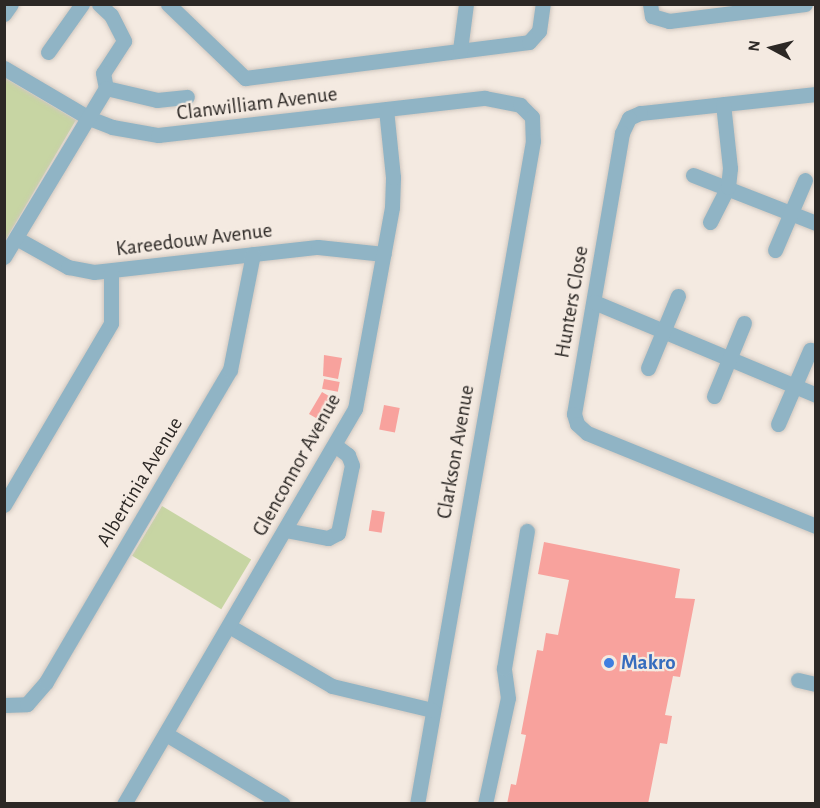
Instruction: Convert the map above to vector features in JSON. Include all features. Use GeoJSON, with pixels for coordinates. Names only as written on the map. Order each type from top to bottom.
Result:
{"type":"FeatureCollection","features":[{"type":"Feature","properties":{"kind":"street"},"geometry":{"type":"LineString","coordinates":[[4,14],[11,4]]}},
{"type":"Feature","properties":{"kind":"street"},"geometry":{"type":"LineString","coordinates":[[48,52],[82,4]]}},
{"type":"Feature","properties":{"kind":"street"},"geometry":{"type":"LineString","coordinates":[[4,257],[106,88],[103,73],[124,41],[111,15],[99,4]]}},
{"type":"Feature","properties":{"kind":"street"},"geometry":{"type":"LineString","coordinates":[[168,4],[245,78],[534,40],[543,4]]}},
{"type":"Feature","properties":{"kind":"street"},"geometry":{"type":"LineString","coordinates":[[460,50],[466,4]]}},
{"type":"Feature","properties":{"kind":"street"},"geometry":{"type":"LineString","coordinates":[[650,4],[652,16],[669,21],[805,4]]}},
{"type":"Feature","properties":{"kind":"street","name":"Clanwilliam Avenue"},"geometry":{"type":"LineString","coordinates":[[4,68],[88,118],[112,128],[174,135],[484,98],[511,102],[528,110]]}},
{"type":"Feature","properties":{"kind":"street"},"geometry":{"type":"LineString","coordinates":[[106,88],[156,100],[187,97]]}},
{"type":"Feature","properties":{"kind":"street","name":"Hunters Close"},"geometry":{"type":"LineString","coordinates":[[816,94],[640,113],[625,123],[574,414],[580,428],[805,524],[816,525]]}},
{"type":"Feature","properties":{"kind":"street"},"geometry":{"type":"LineString","coordinates":[[710,222],[728,187],[728,145],[723,104]]}},
{"type":"Feature","properties":{"kind":"street","name":"Glenconnor Avenue"},"geometry":{"type":"LineString","coordinates":[[124,804],[336,446],[360,392],[384,254],[393,177],[386,109]]}},
{"type":"Feature","properties":{"kind":"street","name":"Clarkson Avenue"},"geometry":{"type":"LineString","coordinates":[[417,804],[533,141],[528,110]]}},
{"type":"Feature","properties":{"kind":"street"},"geometry":{"type":"LineString","coordinates":[[693,175],[728,187],[816,224]]}},
{"type":"Feature","properties":{"kind":"street"},"geometry":{"type":"LineString","coordinates":[[775,250],[805,180]]}},
{"type":"Feature","properties":{"kind":"street","name":"Kareedouw Avenue"},"geometry":{"type":"LineString","coordinates":[[16,237],[68,267],[111,271],[326,247],[384,254]]}},
{"type":"Feature","properties":{"kind":"street","name":"Albertinia Avenue"},"geometry":{"type":"LineString","coordinates":[[10,706],[27,704],[46,681],[230,370],[253,254]]}},
{"type":"Feature","properties":{"kind":"street"},"geometry":{"type":"LineString","coordinates":[[4,505],[111,323],[111,271]]}},
{"type":"Feature","properties":{"kind":"street"},"geometry":{"type":"LineString","coordinates":[[648,368],[678,296]]}},
{"type":"Feature","properties":{"kind":"street"},"geometry":{"type":"LineString","coordinates":[[594,302],[816,395]]}},
{"type":"Feature","properties":{"kind":"street"},"geometry":{"type":"LineString","coordinates":[[714,396],[744,323]]}},
{"type":"Feature","properties":{"kind":"street"},"geometry":{"type":"LineString","coordinates":[[778,424],[810,350]]}},
{"type":"Feature","properties":{"kind":"street"},"geometry":{"type":"LineString","coordinates":[[285,530],[328,538],[338,533],[352,465],[348,455],[336,446]]}},
{"type":"Feature","properties":{"kind":"street"},"geometry":{"type":"LineString","coordinates":[[485,804],[508,698],[504,668],[527,531]]}},
{"type":"Feature","properties":{"kind":"street"},"geometry":{"type":"LineString","coordinates":[[229,626],[332,686],[432,710]]}},
{"type":"Feature","properties":{"kind":"street"},"geometry":{"type":"LineString","coordinates":[[798,680],[816,684]]}},
{"type":"Feature","properties":{"kind":"street"},"geometry":{"type":"LineString","coordinates":[[166,734],[283,804]]}},
{"type":"Feature","properties":{"kind":"green space"},"geometry":{"type":"Polygon","coordinates":[[[5,78],[76,120],[5,241],[5,78]]]}},
{"type":"Feature","properties":{"kind":"green space"},"geometry":{"type":"Polygon","coordinates":[[[162,506],[251,560],[221,609],[132,556],[162,506]]]}},
{"type":"Feature","properties":{"kind":"building"},"geometry":{"type":"Polygon","coordinates":[[[324,355],[342,358],[338,379],[323,376],[324,355]]]}},
{"type":"Feature","properties":{"kind":"building"},"geometry":{"type":"Polygon","coordinates":[[[324,379],[340,382],[338,392],[322,389],[324,379]]]}},
{"type":"Feature","properties":{"kind":"building"},"geometry":{"type":"Polygon","coordinates":[[[322,392],[334,399],[323,422],[309,414],[322,392]]]}},
{"type":"Feature","properties":{"kind":"building"},"geometry":{"type":"Polygon","coordinates":[[[384,405],[400,408],[395,433],[379,430],[384,405]]]}},
{"type":"Feature","properties":{"kind":"building"},"geometry":{"type":"Polygon","coordinates":[[[372,510],[385,512],[382,533],[369,531],[372,510]]]}},
{"type":"Feature","properties":{"kind":"building","name":"Makro"},"geometry":{"type":"Polygon","coordinates":[[[544,542],[680,569],[675,598],[695,599],[680,677],[673,676],[665,715],[672,716],[667,744],[660,743],[648,804],[507,804],[511,784],[516,785],[526,735],[521,734],[537,650],[543,651],[546,633],[558,635],[569,580],[538,574],[544,542]]]}},
{"type":"Feature","properties":{"kind":"place","name":"Makro"},"geometry":{"type":"Point","coordinates":[609,663]}}]}
